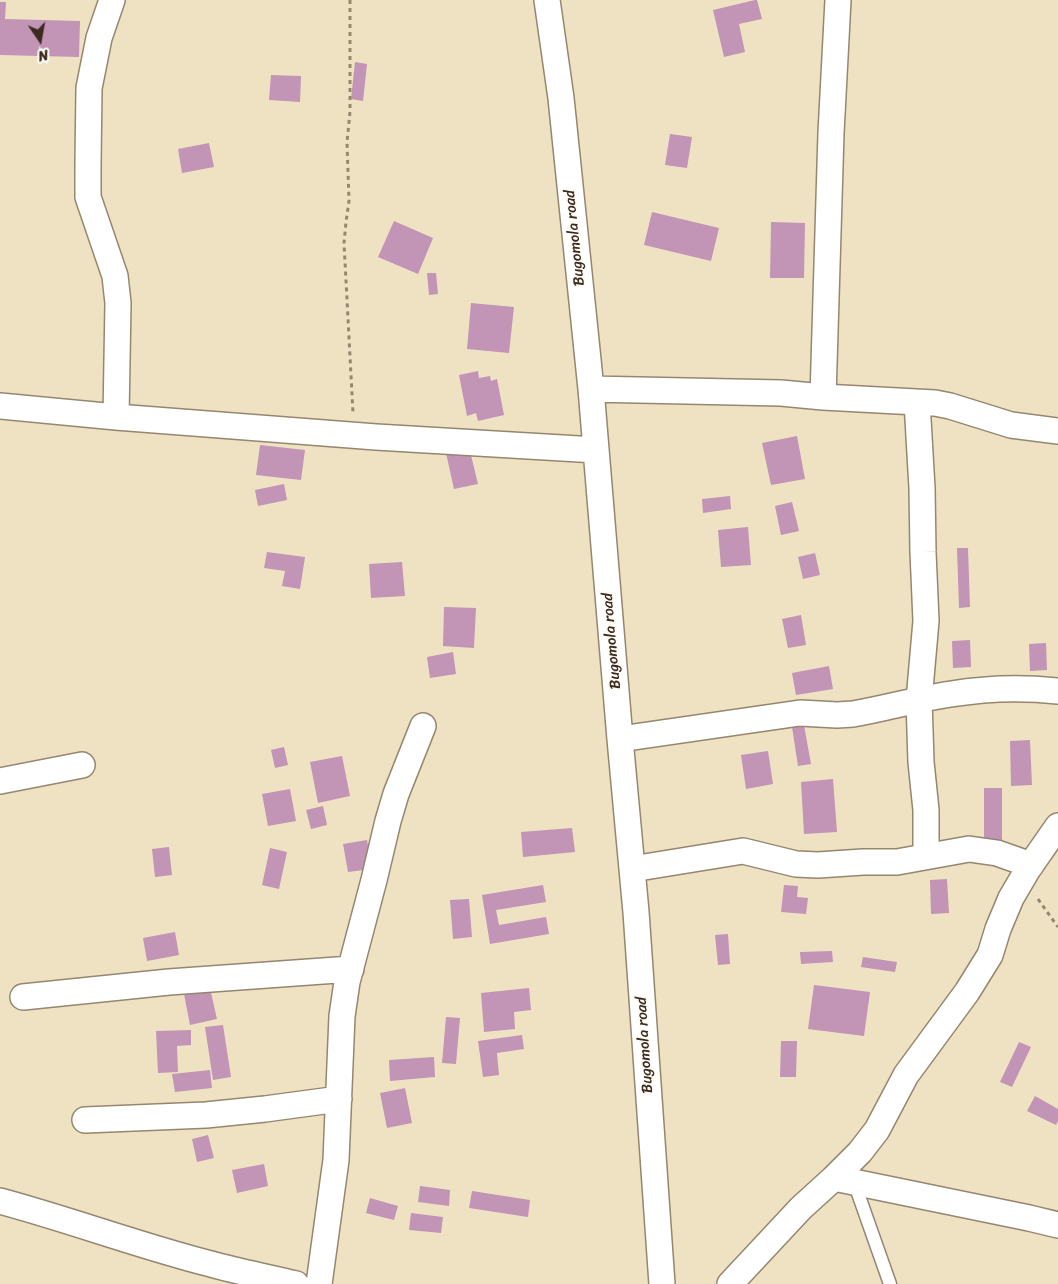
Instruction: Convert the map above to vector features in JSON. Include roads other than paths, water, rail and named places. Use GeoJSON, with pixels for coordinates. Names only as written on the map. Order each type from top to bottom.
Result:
{"type":"FeatureCollection","features":[{"type":"Feature","properties":{"kind":"street"},"geometry":{"type":"LineString","coordinates":[[112,0],[99,38],[89,88],[88,197],[115,276],[118,303],[116,417]]}},
{"type":"Feature","properties":{"kind":"street","name":"Bugomola road"},"geometry":{"type":"LineString","coordinates":[[547,0],[561,98],[596,450],[637,922],[662,1284]]}},
{"type":"Feature","properties":{"kind":"street"},"geometry":{"type":"LineString","coordinates":[[823,397],[831,134],[838,0]]}},
{"type":"Feature","properties":{"kind":"street"},"geometry":{"type":"LineString","coordinates":[[590,389],[781,393],[936,403],[1012,425],[1058,431]]}},
{"type":"Feature","properties":{"kind":"street"},"geometry":{"type":"LineString","coordinates":[[918,402],[926,621],[919,700],[920,762],[926,810],[926,856]]}},
{"type":"Feature","properties":{"kind":"street"},"geometry":{"type":"LineString","coordinates":[[0,406],[354,435],[596,450]]}},
{"type":"Feature","properties":{"kind":"street"},"geometry":{"type":"LineString","coordinates":[[620,739],[800,714],[853,714],[949,694],[1033,688],[1058,691]]}},
{"type":"Feature","properties":{"kind":"street"},"geometry":{"type":"LineString","coordinates":[[319,1284],[336,1160],[342,1016],[347,982],[396,794],[423,726]]}},
{"type":"Feature","properties":{"kind":"street"},"geometry":{"type":"LineString","coordinates":[[0,781],[82,765]]}},
{"type":"Feature","properties":{"kind":"street"},"geometry":{"type":"LineString","coordinates":[[730,1284],[801,1208],[844,1180],[860,1152],[877,1130],[906,1076],[967,992],[990,955],[1011,898],[1058,826]]}},
{"type":"Feature","properties":{"kind":"street"},"geometry":{"type":"LineString","coordinates":[[632,869],[743,852],[796,864],[818,865],[897,862],[968,849],[997,853],[1027,872]]}},
{"type":"Feature","properties":{"kind":"street"},"geometry":{"type":"LineString","coordinates":[[23,997],[169,982],[351,969]]}},
{"type":"Feature","properties":{"kind":"street"},"geometry":{"type":"LineString","coordinates":[[85,1120],[206,1115],[339,1099]]}},
{"type":"Feature","properties":{"kind":"street"},"geometry":{"type":"LineString","coordinates":[[844,1180],[1058,1225]]}},
{"type":"Feature","properties":{"kind":"street"},"geometry":{"type":"LineString","coordinates":[[0,1202],[42,1213],[116,1237],[205,1274],[296,1284]]}},
{"type":"Feature","properties":{"kind":"lane"},"geometry":{"type":"LineString","coordinates":[[844,1180],[890,1284]]}}]}
